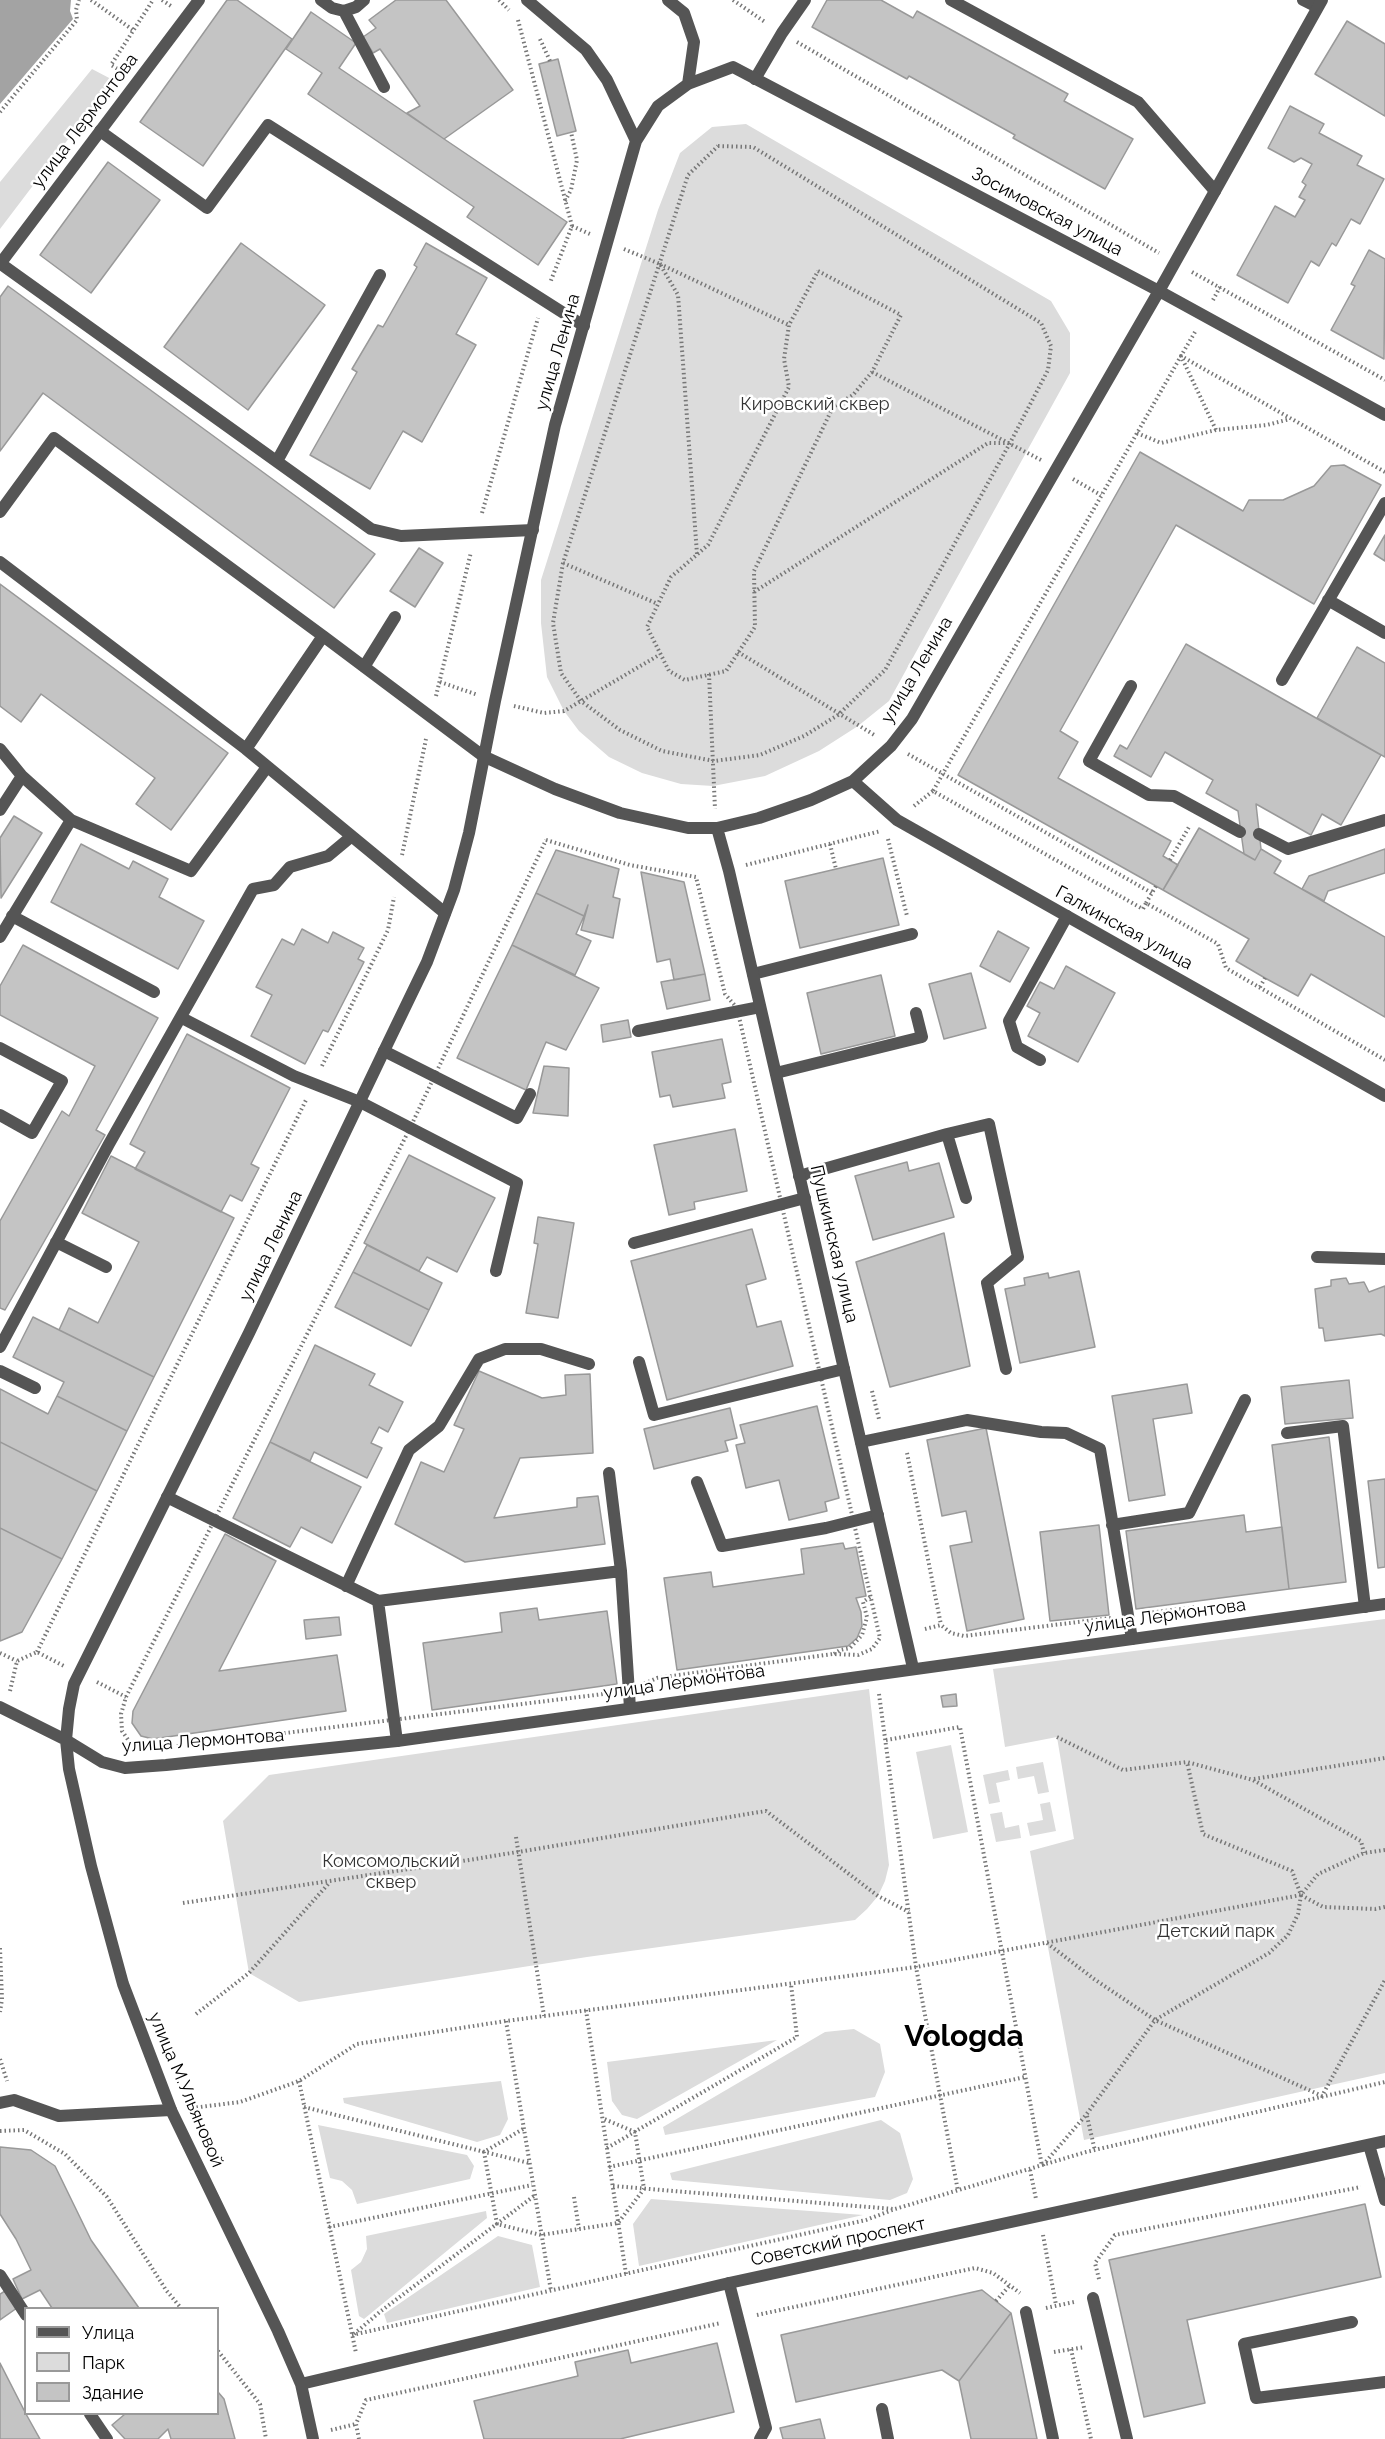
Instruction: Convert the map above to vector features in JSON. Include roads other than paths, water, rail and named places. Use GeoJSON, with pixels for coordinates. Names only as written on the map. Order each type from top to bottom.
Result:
{"type":"FeatureCollection","features":[{"type":"Feature","properties":{"kind":"street","name":"улица Лермонтова"},"geometry":{"type":"LineString","coordinates":[[0,264],[199,0]]}},
{"type":"Feature","properties":{"kind":"street"},"geometry":{"type":"LineString","coordinates":[[321,0],[332,8],[344,11],[356,7],[364,0]]}},
{"type":"Feature","properties":{"kind":"street"},"geometry":{"type":"LineString","coordinates":[[527,0],[586,50],[607,80],[636,141]]}},
{"type":"Feature","properties":{"kind":"street"},"geometry":{"type":"LineString","coordinates":[[668,0],[684,13],[694,42],[688,84]]}},
{"type":"Feature","properties":{"kind":"street"},"geometry":{"type":"LineString","coordinates":[[755,79],[805,0]]}},
{"type":"Feature","properties":{"kind":"street"},"geometry":{"type":"LineString","coordinates":[[951,0],[1138,102],[1215,190]]}},
{"type":"Feature","properties":{"kind":"street"},"geometry":{"type":"LineString","coordinates":[[1303,0],[1319,4]]}},
{"type":"Feature","properties":{"kind":"street","name":"улица Ленина"},"geometry":{"type":"LineString","coordinates":[[483,756],[555,789],[620,813],[688,828],[717,828],[759,818],[853,782],[891,746],[912,719],[1159,291],[1319,4]]}},
{"type":"Feature","properties":{"kind":"street"},"geometry":{"type":"LineString","coordinates":[[344,11],[384,87]]}},
{"type":"Feature","properties":{"kind":"street","name":"Зосимовская улица"},"geometry":{"type":"LineString","coordinates":[[688,84],[733,67],[1384,412]]}},
{"type":"Feature","properties":{"kind":"street","name":"улица Ленина"},"geometry":{"type":"LineString","coordinates":[[66,1740],[69,1708],[80,1673],[249,1333],[427,962],[446,913],[469,833],[483,756],[555,425],[636,141],[658,106],[688,84]]}},
{"type":"Feature","properties":{"kind":"street"},"geometry":{"type":"LineString","coordinates":[[100,131],[207,208],[268,125],[584,326]]}},
{"type":"Feature","properties":{"kind":"street"},"geometry":{"type":"LineString","coordinates":[[0,264],[371,529],[401,536],[533,530]]}},
{"type":"Feature","properties":{"kind":"street"},"geometry":{"type":"LineString","coordinates":[[277,461],[380,275]]}},
{"type":"Feature","properties":{"kind":"street"},"geometry":{"type":"LineString","coordinates":[[0,512],[54,438],[483,756]]}},
{"type":"Feature","properties":{"kind":"street"},"geometry":{"type":"LineString","coordinates":[[1282,680],[1385,503]]}},
{"type":"Feature","properties":{"kind":"street"},"geometry":{"type":"LineString","coordinates":[[0,562],[246,749],[446,913]]}},
{"type":"Feature","properties":{"kind":"street"},"geometry":{"type":"LineString","coordinates":[[1328,600],[1385,633]]}},
{"type":"Feature","properties":{"kind":"street"},"geometry":{"type":"LineString","coordinates":[[364,667],[395,616]]}},
{"type":"Feature","properties":{"kind":"street"},"geometry":{"type":"LineString","coordinates":[[246,749],[323,636]]}},
{"type":"Feature","properties":{"kind":"street"},"geometry":{"type":"LineString","coordinates":[[1131,686],[1089,761],[1149,795],[1174,796],[1240,832]]}},
{"type":"Feature","properties":{"kind":"street"},"geometry":{"type":"LineString","coordinates":[[0,749],[22,776],[71,820],[191,870],[267,767]]}},
{"type":"Feature","properties":{"kind":"street"},"geometry":{"type":"LineString","coordinates":[[0,810],[22,776]]}},
{"type":"Feature","properties":{"kind":"street","name":"Галкинская улица"},"geometry":{"type":"LineString","coordinates":[[853,782],[897,820],[1385,1096]]}},
{"type":"Feature","properties":{"kind":"street"},"geometry":{"type":"LineString","coordinates":[[0,937],[71,820]]}},
{"type":"Feature","properties":{"kind":"street"},"geometry":{"type":"LineString","coordinates":[[1259,834],[1288,849],[1385,820]]}},
{"type":"Feature","properties":{"kind":"street","name":"Пушкинская улица"},"geometry":{"type":"LineString","coordinates":[[717,828],[729,871],[913,1668]]}},
{"type":"Feature","properties":{"kind":"street"},"geometry":{"type":"LineString","coordinates":[[0,1347],[109,1144],[253,889],[274,885],[290,867],[328,856],[352,836]]}},
{"type":"Feature","properties":{"kind":"street"},"geometry":{"type":"LineString","coordinates":[[12,916],[154,992]]}},
{"type":"Feature","properties":{"kind":"street"},"geometry":{"type":"LineString","coordinates":[[1040,1060],[1017,1047],[1008,1022],[1067,916]]}},
{"type":"Feature","properties":{"kind":"street"},"geometry":{"type":"LineString","coordinates":[[753,974],[912,934]]}},
{"type":"Feature","properties":{"kind":"street"},"geometry":{"type":"LineString","coordinates":[[638,1031],[760,1007]]}},
{"type":"Feature","properties":{"kind":"street"},"geometry":{"type":"LineString","coordinates":[[776,1073],[922,1037],[916,1012]]}},
{"type":"Feature","properties":{"kind":"street"},"geometry":{"type":"LineString","coordinates":[[182,1018],[294,1076],[360,1102],[517,1183],[496,1271]]}},
{"type":"Feature","properties":{"kind":"street"},"geometry":{"type":"LineString","coordinates":[[0,1048],[62,1081],[32,1133],[0,1115]]}},
{"type":"Feature","properties":{"kind":"street"},"geometry":{"type":"LineString","coordinates":[[384,1051],[517,1118],[530,1094]]}},
{"type":"Feature","properties":{"kind":"street"},"geometry":{"type":"LineString","coordinates":[[799,1176],[989,1124],[1018,1257],[987,1283],[1006,1369]]}},
{"type":"Feature","properties":{"kind":"street"},"geometry":{"type":"LineString","coordinates":[[947,1134],[966,1198]]}},
{"type":"Feature","properties":{"kind":"street"},"geometry":{"type":"LineString","coordinates":[[634,1243],[805,1198]]}},
{"type":"Feature","properties":{"kind":"street"},"geometry":{"type":"LineString","coordinates":[[56,1242],[106,1267]]}},
{"type":"Feature","properties":{"kind":"street"},"geometry":{"type":"LineString","coordinates":[[1317,1257],[1385,1259]]}},
{"type":"Feature","properties":{"kind":"street"},"geometry":{"type":"LineString","coordinates":[[346,1586],[409,1450],[439,1426],[479,1359],[505,1349],[541,1349],[589,1364]]}},
{"type":"Feature","properties":{"kind":"street"},"geometry":{"type":"LineString","coordinates":[[639,1362],[654,1415],[844,1369]]}},
{"type":"Feature","properties":{"kind":"street"},"geometry":{"type":"LineString","coordinates":[[0,1371],[35,1388]]}},
{"type":"Feature","properties":{"kind":"street"},"geometry":{"type":"LineString","coordinates":[[1112,1525],[1189,1513],[1245,1400]]}},
{"type":"Feature","properties":{"kind":"street"},"geometry":{"type":"LineString","coordinates":[[861,1442],[967,1420],[1041,1432],[1066,1433],[1100,1449],[1132,1639]]}},
{"type":"Feature","properties":{"kind":"street"},"geometry":{"type":"LineString","coordinates":[[1287,1433],[1343,1426],[1365,1607]]}},
{"type":"Feature","properties":{"kind":"street"},"geometry":{"type":"LineString","coordinates":[[609,1473],[621,1570],[630,1708]]}},
{"type":"Feature","properties":{"kind":"street"},"geometry":{"type":"LineString","coordinates":[[697,1482],[722,1546],[826,1528],[878,1515]]}},
{"type":"Feature","properties":{"kind":"street"},"geometry":{"type":"LineString","coordinates":[[167,1497],[378,1601],[621,1570]]}},
{"type":"Feature","properties":{"kind":"street"},"geometry":{"type":"LineString","coordinates":[[378,1601],[397,1741]]}},
{"type":"Feature","properties":{"kind":"street","name":"улица Лермонтова"},"geometry":{"type":"LineString","coordinates":[[2,1708],[66,1740],[102,1762],[125,1768],[397,1741],[1385,1604]]}},
{"type":"Feature","properties":{"kind":"street","name":"улица М.Ульяновой"},"geometry":{"type":"LineString","coordinates":[[66,1740],[69,1769],[89,1855],[123,1984],[171,2110],[278,2331],[301,2384],[313,2439]]}},
{"type":"Feature","properties":{"kind":"street"},"geometry":{"type":"LineString","coordinates":[[0,2103],[14,2100],[59,2116],[171,2110]]}},
{"type":"Feature","properties":{"kind":"street","name":"Советский проспект"},"geometry":{"type":"LineString","coordinates":[[301,2384],[729,2283],[1385,2141]]}},
{"type":"Feature","properties":{"kind":"street"},"geometry":{"type":"LineString","coordinates":[[1369,2145],[1385,2200]]}},
{"type":"Feature","properties":{"kind":"street"},"geometry":{"type":"LineString","coordinates":[[0,2275],[24,2312]]}},
{"type":"Feature","properties":{"kind":"street"},"geometry":{"type":"LineString","coordinates":[[729,2283],[766,2428],[760,2439]]}},
{"type":"Feature","properties":{"kind":"street"},"geometry":{"type":"LineString","coordinates":[[1093,2298],[1127,2439]]}},
{"type":"Feature","properties":{"kind":"street"},"geometry":{"type":"LineString","coordinates":[[1026,2312],[1053,2439]]}},
{"type":"Feature","properties":{"kind":"street"},"geometry":{"type":"LineString","coordinates":[[1352,2322],[1244,2344],[1257,2398],[1385,2382]]}},
{"type":"Feature","properties":{"kind":"street"},"geometry":{"type":"LineString","coordinates":[[882,2409],[888,2439]]}},
{"type":"Feature","properties":{"kind":"street"},"geometry":{"type":"LineString","coordinates":[[91,2415],[107,2439]]}},
{"type":"Feature","properties":{"kind":"district","name":"Vologda"},"geometry":{"type":"Point","coordinates":[964,2037]}},
{"type":"Feature","properties":{"kind":"park label","name":"Кировский сквер"},"geometry":{"type":"Point","coordinates":[815,405]}},
{"type":"Feature","properties":{"kind":"park label","name":"Комсомольский сквер"},"geometry":{"type":"Point","coordinates":[391,1872]}},
{"type":"Feature","properties":{"kind":"park label","name":"Детский парк"},"geometry":{"type":"Point","coordinates":[1216,1932]}}]}
